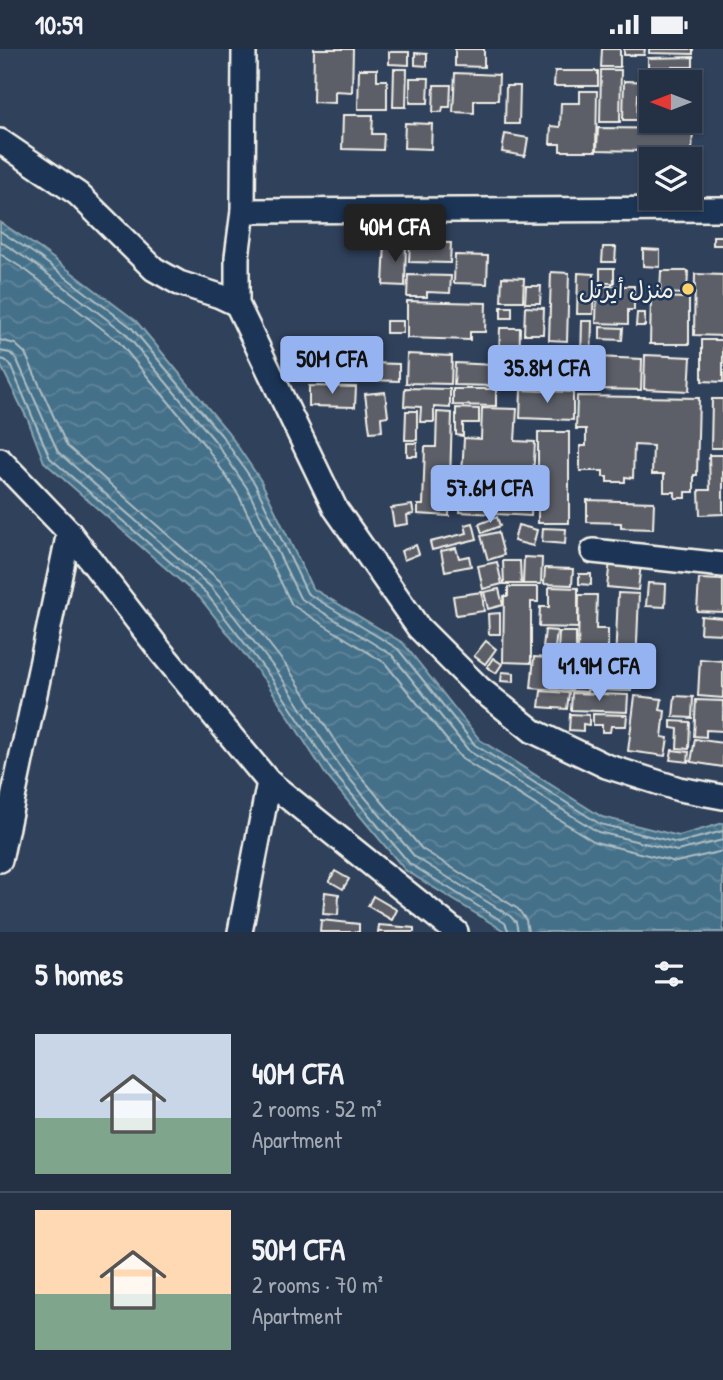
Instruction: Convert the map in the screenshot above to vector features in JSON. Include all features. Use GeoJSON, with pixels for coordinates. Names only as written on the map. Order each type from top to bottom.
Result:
{"type":"FeatureCollection","features":[{"type":"Feature","properties":{"kind":"street"},"geometry":{"type":"LineString","coordinates":[[244,49],[243,211],[237,257],[237,305],[335,508],[418,627],[479,688],[533,731],[606,766],[679,789],[723,797]]}},
{"type":"Feature","properties":{"kind":"street"},"geometry":{"type":"LineString","coordinates":[[0,141],[78,194],[154,269],[179,283],[220,296],[237,305]]}},
{"type":"Feature","properties":{"kind":"street"},"geometry":{"type":"LineString","coordinates":[[243,211],[723,209]]}},
{"type":"Feature","properties":{"kind":"street"},"geometry":{"type":"LineString","coordinates":[[0,460],[69,532],[162,653],[269,782],[456,932]]}},
{"type":"Feature","properties":{"kind":"street"},"geometry":{"type":"LineString","coordinates":[[0,860],[69,532]]}},
{"type":"Feature","properties":{"kind":"street"},"geometry":{"type":"LineString","coordinates":[[593,551],[723,565]]}},
{"type":"Feature","properties":{"kind":"street"},"geometry":{"type":"LineString","coordinates":[[240,932],[269,782]]}},
{"type":"Feature","properties":{"kind":"water"},"geometry":{"type":"Polygon","coordinates":[[[0,222],[136,321],[228,432],[261,481],[312,588],[403,643],[480,740],[602,817],[679,836],[723,823],[723,932],[506,932],[405,870],[326,775],[267,683],[200,598],[44,462],[28,420],[0,364],[0,222]]]}},
{"type":"Feature","properties":{"kind":"building"},"geometry":{"type":"Polygon","coordinates":[[[314,49],[353,49],[352,92],[335,91],[335,103],[313,102],[314,49]]]}},
{"type":"Feature","properties":{"kind":"building"},"geometry":{"type":"Polygon","coordinates":[[[455,49],[484,49],[484,67],[455,66],[455,49]]]}},
{"type":"Feature","properties":{"kind":"building"},"geometry":{"type":"Polygon","coordinates":[[[602,49],[620,49],[620,67],[601,67],[602,49]]]}},
{"type":"Feature","properties":{"kind":"building"},"geometry":{"type":"Polygon","coordinates":[[[624,49],[645,49],[644,55],[624,55],[624,49]]]}},
{"type":"Feature","properties":{"kind":"building"},"geometry":{"type":"Polygon","coordinates":[[[649,49],[693,49],[693,54],[649,53],[649,49]]]}},
{"type":"Feature","properties":{"kind":"building"},"geometry":{"type":"Polygon","coordinates":[[[389,52],[409,52],[409,65],[389,64],[389,52]]]}},
{"type":"Feature","properties":{"kind":"building"},"geometry":{"type":"Polygon","coordinates":[[[415,53],[427,54],[427,66],[415,65],[415,53]]]}},
{"type":"Feature","properties":{"kind":"building"},"geometry":{"type":"Polygon","coordinates":[[[693,57],[693,67],[648,67],[648,58],[693,57]]]}},
{"type":"Feature","properties":{"kind":"building"},"geometry":{"type":"Polygon","coordinates":[[[359,69],[377,69],[377,80],[387,80],[387,109],[358,109],[359,69]]]}},
{"type":"Feature","properties":{"kind":"building"},"geometry":{"type":"Polygon","coordinates":[[[394,69],[407,69],[406,107],[393,107],[394,69]]]}},
{"type":"Feature","properties":{"kind":"building"},"geometry":{"type":"Polygon","coordinates":[[[601,70],[621,70],[620,122],[600,122],[601,70]]]}},
{"type":"Feature","properties":{"kind":"building"},"geometry":{"type":"Polygon","coordinates":[[[555,71],[598,71],[598,86],[554,86],[555,71]]]}},
{"type":"Feature","properties":{"kind":"building"},"geometry":{"type":"Polygon","coordinates":[[[455,73],[499,75],[498,100],[474,100],[474,113],[453,112],[455,73]]]}},
{"type":"Feature","properties":{"kind":"building"},"geometry":{"type":"Polygon","coordinates":[[[410,78],[429,78],[428,103],[410,103],[410,78]]]}},
{"type":"Feature","properties":{"kind":"building"},"geometry":{"type":"Polygon","coordinates":[[[624,81],[639,81],[637,120],[623,120],[624,81]]]}},
{"type":"Feature","properties":{"kind":"building"},"geometry":{"type":"Polygon","coordinates":[[[434,85],[451,85],[450,107],[443,107],[442,112],[433,112],[434,85]]]}},
{"type":"Feature","properties":{"kind":"building"},"geometry":{"type":"Polygon","coordinates":[[[506,86],[520,86],[519,124],[505,124],[506,86]]]}},
{"type":"Feature","properties":{"kind":"building"},"geometry":{"type":"Polygon","coordinates":[[[580,91],[597,91],[596,151],[560,151],[560,144],[550,144],[551,126],[560,127],[561,103],[580,103],[580,91]]]}},
{"type":"Feature","properties":{"kind":"building"},"geometry":{"type":"Polygon","coordinates":[[[343,115],[373,115],[372,134],[384,134],[383,150],[342,149],[343,115]]]}},
{"type":"Feature","properties":{"kind":"building"},"geometry":{"type":"Polygon","coordinates":[[[405,123],[432,124],[431,149],[404,148],[405,123]]]}},
{"type":"Feature","properties":{"kind":"building"},"geometry":{"type":"Polygon","coordinates":[[[598,128],[639,128],[639,133],[693,133],[692,147],[639,147],[639,151],[597,150],[598,128]]]}},
{"type":"Feature","properties":{"kind":"building"},"geometry":{"type":"Polygon","coordinates":[[[505,134],[528,138],[525,156],[502,152],[505,134]]]}},
{"type":"Feature","properties":{"kind":"building"},"geometry":{"type":"Polygon","coordinates":[[[713,236],[723,236],[723,245],[713,245],[713,236]]]}},
{"type":"Feature","properties":{"kind":"building"},"geometry":{"type":"Polygon","coordinates":[[[385,242],[406,242],[405,286],[383,285],[385,242]]]}},
{"type":"Feature","properties":{"kind":"building"},"geometry":{"type":"Polygon","coordinates":[[[410,242],[451,243],[450,263],[409,262],[410,242]]]}},
{"type":"Feature","properties":{"kind":"building"},"geometry":{"type":"Polygon","coordinates":[[[603,247],[616,247],[615,262],[602,262],[603,247]]]}},
{"type":"Feature","properties":{"kind":"building"},"geometry":{"type":"Polygon","coordinates":[[[643,249],[660,250],[660,267],[643,266],[643,249]]]}},
{"type":"Feature","properties":{"kind":"building"},"geometry":{"type":"Polygon","coordinates":[[[455,255],[488,256],[487,284],[454,283],[455,255]]]}},
{"type":"Feature","properties":{"kind":"building"},"geometry":{"type":"Polygon","coordinates":[[[600,268],[614,268],[614,283],[600,283],[600,268]]]}},
{"type":"Feature","properties":{"kind":"building"},"geometry":{"type":"Polygon","coordinates":[[[661,271],[688,271],[687,294],[660,293],[661,271]]]}},
{"type":"Feature","properties":{"kind":"building"},"geometry":{"type":"Polygon","coordinates":[[[551,272],[569,273],[567,341],[549,340],[551,272]]]}},
{"type":"Feature","properties":{"kind":"building"},"geometry":{"type":"Polygon","coordinates":[[[578,273],[594,274],[593,314],[577,314],[578,273]]]}},
{"type":"Feature","properties":{"kind":"building"},"geometry":{"type":"Polygon","coordinates":[[[695,274],[723,275],[723,336],[694,335],[695,274]]]}},
{"type":"Feature","properties":{"kind":"building"},"geometry":{"type":"Polygon","coordinates":[[[408,275],[451,276],[450,293],[427,292],[427,297],[407,297],[408,275]]]}},
{"type":"Feature","properties":{"kind":"building"},"geometry":{"type":"Polygon","coordinates":[[[502,277],[524,278],[523,301],[501,301],[502,277]]]}},
{"type":"Feature","properties":{"kind":"building"},"geometry":{"type":"Polygon","coordinates":[[[526,286],[541,286],[540,303],[525,303],[526,286]]]}},
{"type":"Feature","properties":{"kind":"building"},"geometry":{"type":"Polygon","coordinates":[[[597,286],[634,286],[634,310],[628,310],[628,324],[596,323],[597,286]]]}},
{"type":"Feature","properties":{"kind":"building"},"geometry":{"type":"Polygon","coordinates":[[[651,297],[689,298],[689,344],[650,344],[651,297]]]}},
{"type":"Feature","properties":{"kind":"building"},"geometry":{"type":"Polygon","coordinates":[[[407,301],[486,303],[485,332],[470,332],[470,340],[407,338],[407,301]]]}},
{"type":"Feature","properties":{"kind":"building"},"geometry":{"type":"Polygon","coordinates":[[[501,307],[512,307],[512,318],[501,318],[501,307]]]}},
{"type":"Feature","properties":{"kind":"building"},"geometry":{"type":"Polygon","coordinates":[[[525,307],[544,308],[543,334],[524,334],[525,307]]]}},
{"type":"Feature","properties":{"kind":"building"},"geometry":{"type":"Polygon","coordinates":[[[637,313],[645,313],[645,326],[636,326],[637,313]]]}},
{"type":"Feature","properties":{"kind":"building"},"geometry":{"type":"Polygon","coordinates":[[[386,321],[403,321],[403,333],[386,333],[386,321]]]}},
{"type":"Feature","properties":{"kind":"building"},"geometry":{"type":"Polygon","coordinates":[[[582,321],[592,321],[591,361],[581,361],[582,321]]]}},
{"type":"Feature","properties":{"kind":"building"},"geometry":{"type":"Polygon","coordinates":[[[600,327],[623,328],[622,340],[600,339],[600,327]]]}},
{"type":"Feature","properties":{"kind":"building"},"geometry":{"type":"Polygon","coordinates":[[[500,328],[520,328],[519,381],[498,381],[500,328]]]}},
{"type":"Feature","properties":{"kind":"building"},"geometry":{"type":"Polygon","coordinates":[[[702,340],[723,340],[723,382],[702,381],[702,340]]]}},
{"type":"Feature","properties":{"kind":"building"},"geometry":{"type":"Polygon","coordinates":[[[551,346],[560,347],[559,354],[551,354],[551,346]]]}},
{"type":"Feature","properties":{"kind":"building"},"geometry":{"type":"Polygon","coordinates":[[[524,353],[547,354],[546,386],[523,386],[524,353]]]}},
{"type":"Feature","properties":{"kind":"building"},"geometry":{"type":"Polygon","coordinates":[[[407,354],[452,356],[451,384],[406,383],[407,354]]]}},
{"type":"Feature","properties":{"kind":"building"},"geometry":{"type":"Polygon","coordinates":[[[645,355],[691,357],[689,391],[644,389],[645,355]]]}},
{"type":"Feature","properties":{"kind":"building"},"geometry":{"type":"Polygon","coordinates":[[[596,357],[642,359],[641,390],[596,389],[596,357]]]}},
{"type":"Feature","properties":{"kind":"building"},"geometry":{"type":"Polygon","coordinates":[[[550,358],[559,359],[559,365],[591,365],[591,387],[549,386],[550,358]]]}},
{"type":"Feature","properties":{"kind":"building"},"geometry":{"type":"Polygon","coordinates":[[[369,363],[399,364],[399,381],[369,380],[369,363]]]}},
{"type":"Feature","properties":{"kind":"building"},"geometry":{"type":"Polygon","coordinates":[[[455,363],[494,365],[494,386],[454,385],[455,363]]]}},
{"type":"Feature","properties":{"kind":"building"},"geometry":{"type":"Polygon","coordinates":[[[309,386],[356,387],[355,407],[309,406],[309,386]]]}},
{"type":"Feature","properties":{"kind":"building"},"geometry":{"type":"Polygon","coordinates":[[[405,388],[450,389],[450,408],[434,407],[434,422],[420,422],[421,407],[404,406],[405,388]]]}},
{"type":"Feature","properties":{"kind":"building"},"geometry":{"type":"Polygon","coordinates":[[[453,389],[496,389],[496,406],[453,405],[453,389]]]}},
{"type":"Feature","properties":{"kind":"building"},"geometry":{"type":"Polygon","coordinates":[[[521,390],[573,392],[573,420],[520,418],[521,390]]]}},
{"type":"Feature","properties":{"kind":"building"},"geometry":{"type":"Polygon","coordinates":[[[385,392],[388,416],[381,417],[382,431],[370,432],[365,394],[385,392]]]}},
{"type":"Feature","properties":{"kind":"building"},"geometry":{"type":"Polygon","coordinates":[[[577,396],[699,398],[694,492],[686,492],[686,498],[675,498],[675,492],[664,492],[664,474],[652,474],[653,446],[634,445],[633,478],[625,477],[625,482],[607,482],[603,471],[580,471],[580,446],[586,446],[586,429],[576,429],[577,396]]]}},
{"type":"Feature","properties":{"kind":"building"},"geometry":{"type":"Polygon","coordinates":[[[712,399],[723,399],[723,448],[711,448],[712,399]]]}},
{"type":"Feature","properties":{"kind":"building"},"geometry":{"type":"Polygon","coordinates":[[[456,408],[479,409],[479,423],[463,423],[463,436],[456,435],[456,408]]]}},
{"type":"Feature","properties":{"kind":"building"},"geometry":{"type":"Polygon","coordinates":[[[482,408],[517,409],[515,441],[535,442],[531,516],[460,512],[464,438],[481,439],[482,408]]]}},
{"type":"Feature","properties":{"kind":"building"},"geometry":{"type":"Polygon","coordinates":[[[406,411],[417,411],[417,440],[405,440],[406,411]]]}},
{"type":"Feature","properties":{"kind":"building"},"geometry":{"type":"Polygon","coordinates":[[[437,412],[452,413],[449,516],[418,514],[418,505],[423,505],[425,447],[436,447],[437,412]]]}},
{"type":"Feature","properties":{"kind":"building"},"geometry":{"type":"Polygon","coordinates":[[[538,432],[569,432],[569,523],[538,523],[538,432]]]}},
{"type":"Feature","properties":{"kind":"building"},"geometry":{"type":"Polygon","coordinates":[[[407,443],[417,443],[417,456],[407,456],[407,443]]]}},
{"type":"Feature","properties":{"kind":"building"},"geometry":{"type":"Polygon","coordinates":[[[709,455],[723,455],[723,514],[700,515],[699,490],[710,490],[709,455]]]}},
{"type":"Feature","properties":{"kind":"building"},"geometry":{"type":"Polygon","coordinates":[[[587,500],[654,502],[653,529],[621,528],[621,523],[587,522],[587,500]]]}},
{"type":"Feature","properties":{"kind":"building"},"geometry":{"type":"Polygon","coordinates":[[[412,505],[414,514],[407,515],[408,524],[394,526],[391,508],[412,505]]]}},
{"type":"Feature","properties":{"kind":"building"},"geometry":{"type":"Polygon","coordinates":[[[497,517],[500,526],[482,533],[479,524],[497,517]]]}},
{"type":"Feature","properties":{"kind":"building"},"geometry":{"type":"Polygon","coordinates":[[[473,523],[477,539],[432,550],[430,542],[467,533],[465,525],[473,523]]]}},
{"type":"Feature","properties":{"kind":"building"},"geometry":{"type":"Polygon","coordinates":[[[518,525],[537,530],[533,546],[514,541],[518,525]]]}},
{"type":"Feature","properties":{"kind":"building"},"geometry":{"type":"Polygon","coordinates":[[[543,528],[566,529],[565,544],[542,542],[543,528]]]}},
{"type":"Feature","properties":{"kind":"building"},"geometry":{"type":"Polygon","coordinates":[[[498,532],[504,555],[488,560],[481,536],[498,532]]]}},
{"type":"Feature","properties":{"kind":"building"},"geometry":{"type":"Polygon","coordinates":[[[416,545],[419,554],[404,560],[401,551],[416,545]]]}},
{"type":"Feature","properties":{"kind":"building"},"geometry":{"type":"Polygon","coordinates":[[[456,548],[459,558],[469,556],[471,566],[445,571],[441,551],[456,548]]]}},
{"type":"Feature","properties":{"kind":"building"},"geometry":{"type":"Polygon","coordinates":[[[524,557],[542,558],[541,584],[523,584],[524,557]]]}},
{"type":"Feature","properties":{"kind":"building"},"geometry":{"type":"Polygon","coordinates":[[[503,561],[520,561],[521,584],[504,584],[503,561]]]}},
{"type":"Feature","properties":{"kind":"building"},"geometry":{"type":"Polygon","coordinates":[[[610,561],[641,564],[638,590],[607,587],[610,561]]]}},
{"type":"Feature","properties":{"kind":"building"},"geometry":{"type":"Polygon","coordinates":[[[497,562],[502,584],[483,589],[478,566],[497,562]]]}},
{"type":"Feature","properties":{"kind":"building"},"geometry":{"type":"Polygon","coordinates":[[[545,568],[573,569],[572,585],[544,584],[545,568]]]}},
{"type":"Feature","properties":{"kind":"building"},"geometry":{"type":"Polygon","coordinates":[[[579,574],[591,574],[591,585],[579,584],[579,574]]]}},
{"type":"Feature","properties":{"kind":"building"},"geometry":{"type":"Polygon","coordinates":[[[699,579],[723,580],[723,612],[697,611],[699,579]]]}},
{"type":"Feature","properties":{"kind":"building"},"geometry":{"type":"Polygon","coordinates":[[[648,583],[666,584],[665,607],[646,606],[648,583]]]}},
{"type":"Feature","properties":{"kind":"building"},"geometry":{"type":"Polygon","coordinates":[[[508,587],[538,587],[538,602],[531,602],[531,663],[503,662],[504,596],[508,596],[508,587]]]}},
{"type":"Feature","properties":{"kind":"building"},"geometry":{"type":"Polygon","coordinates":[[[549,587],[578,588],[578,628],[539,627],[540,607],[549,607],[549,587]]]}},
{"type":"Feature","properties":{"kind":"building"},"geometry":{"type":"Polygon","coordinates":[[[499,589],[503,605],[488,609],[484,592],[499,589]]]}},
{"type":"Feature","properties":{"kind":"building"},"geometry":{"type":"Polygon","coordinates":[[[482,592],[484,611],[456,615],[453,596],[482,592]]]}},
{"type":"Feature","properties":{"kind":"building"},"geometry":{"type":"Polygon","coordinates":[[[618,593],[639,594],[636,666],[615,664],[618,593]]]}},
{"type":"Feature","properties":{"kind":"building"},"geometry":{"type":"Polygon","coordinates":[[[579,595],[597,595],[596,629],[608,629],[608,654],[578,653],[579,595]]]}},
{"type":"Feature","properties":{"kind":"building"},"geometry":{"type":"Polygon","coordinates":[[[500,613],[500,634],[489,634],[488,614],[500,613]]]}},
{"type":"Feature","properties":{"kind":"building"},"geometry":{"type":"Polygon","coordinates":[[[701,616],[723,618],[723,634],[700,633],[701,616]]]}},
{"type":"Feature","properties":{"kind":"building"},"geometry":{"type":"Polygon","coordinates":[[[545,630],[557,631],[555,648],[543,647],[545,630]]]}},
{"type":"Feature","properties":{"kind":"building"},"geometry":{"type":"Polygon","coordinates":[[[559,632],[576,632],[576,652],[558,652],[559,632]]]}},
{"type":"Feature","properties":{"kind":"building"},"geometry":{"type":"Polygon","coordinates":[[[486,641],[496,649],[485,664],[474,656],[486,641]]]}},
{"type":"Feature","properties":{"kind":"building"},"geometry":{"type":"Polygon","coordinates":[[[534,657],[572,660],[570,691],[531,688],[534,657]]]}},
{"type":"Feature","properties":{"kind":"building"},"geometry":{"type":"Polygon","coordinates":[[[576,657],[593,657],[592,666],[575,665],[576,657]]]}},
{"type":"Feature","properties":{"kind":"building"},"geometry":{"type":"Polygon","coordinates":[[[493,658],[502,664],[496,673],[487,667],[493,658]]]}},
{"type":"Feature","properties":{"kind":"building"},"geometry":{"type":"Polygon","coordinates":[[[700,659],[723,661],[723,698],[698,696],[700,659]]]}},
{"type":"Feature","properties":{"kind":"building"},"geometry":{"type":"Polygon","coordinates":[[[574,668],[589,669],[587,692],[572,691],[574,668]]]}},
{"type":"Feature","properties":{"kind":"building"},"geometry":{"type":"Polygon","coordinates":[[[502,672],[514,673],[514,682],[501,681],[502,672]]]}},
{"type":"Feature","properties":{"kind":"building"},"geometry":{"type":"Polygon","coordinates":[[[590,672],[632,674],[631,691],[589,690],[590,672]]]}},
{"type":"Feature","properties":{"kind":"building"},"geometry":{"type":"Polygon","coordinates":[[[541,691],[569,693],[567,709],[539,707],[541,691]]]}},
{"type":"Feature","properties":{"kind":"building"},"geometry":{"type":"Polygon","coordinates":[[[572,693],[628,695],[627,712],[571,710],[572,693]]]}},
{"type":"Feature","properties":{"kind":"building"},"geometry":{"type":"Polygon","coordinates":[[[635,696],[662,699],[660,710],[665,711],[662,737],[668,738],[665,756],[628,751],[635,696]]]}},
{"type":"Feature","properties":{"kind":"building"},"geometry":{"type":"Polygon","coordinates":[[[675,696],[693,697],[692,718],[673,717],[675,696]]]}},
{"type":"Feature","properties":{"kind":"building"},"geometry":{"type":"Polygon","coordinates":[[[696,700],[723,701],[723,731],[706,730],[706,737],[694,736],[696,700]]]}},
{"type":"Feature","properties":{"kind":"building"},"geometry":{"type":"Polygon","coordinates":[[[570,714],[589,715],[589,725],[583,724],[583,731],[569,730],[570,714]]]}},
{"type":"Feature","properties":{"kind":"building"},"geometry":{"type":"Polygon","coordinates":[[[593,714],[627,715],[626,726],[611,726],[610,732],[602,732],[602,725],[593,725],[593,714]]]}},
{"type":"Feature","properties":{"kind":"building"},"geometry":{"type":"Polygon","coordinates":[[[671,721],[690,722],[689,749],[677,748],[678,729],[671,728],[671,721]]]}},
{"type":"Feature","properties":{"kind":"building"},"geometry":{"type":"Polygon","coordinates":[[[695,739],[723,743],[723,767],[691,762],[695,739]]]}},
{"type":"Feature","properties":{"kind":"building"},"geometry":{"type":"Polygon","coordinates":[[[672,750],[689,752],[688,762],[670,760],[672,750]]]}},
{"type":"Feature","properties":{"kind":"building"},"geometry":{"type":"Polygon","coordinates":[[[335,871],[349,879],[343,889],[329,881],[335,871]]]}},
{"type":"Feature","properties":{"kind":"building"},"geometry":{"type":"Polygon","coordinates":[[[325,892],[339,894],[338,915],[323,914],[325,892]]]}},
{"type":"Feature","properties":{"kind":"building"},"geometry":{"type":"Polygon","coordinates":[[[373,896],[397,910],[392,920],[368,906],[373,896]]]}},
{"type":"Feature","properties":{"kind":"building"},"geometry":{"type":"Polygon","coordinates":[[[321,920],[359,924],[359,932],[320,932],[321,920]]]}},
{"type":"Feature","properties":{"kind":"building"},"geometry":{"type":"Polygon","coordinates":[[[379,925],[414,928],[414,932],[378,932],[379,925]]]}},
{"type":"Feature","properties":{"kind":"place","name":"منزل أيرتل"},"geometry":{"type":"Point","coordinates":[688,289]}}]}
